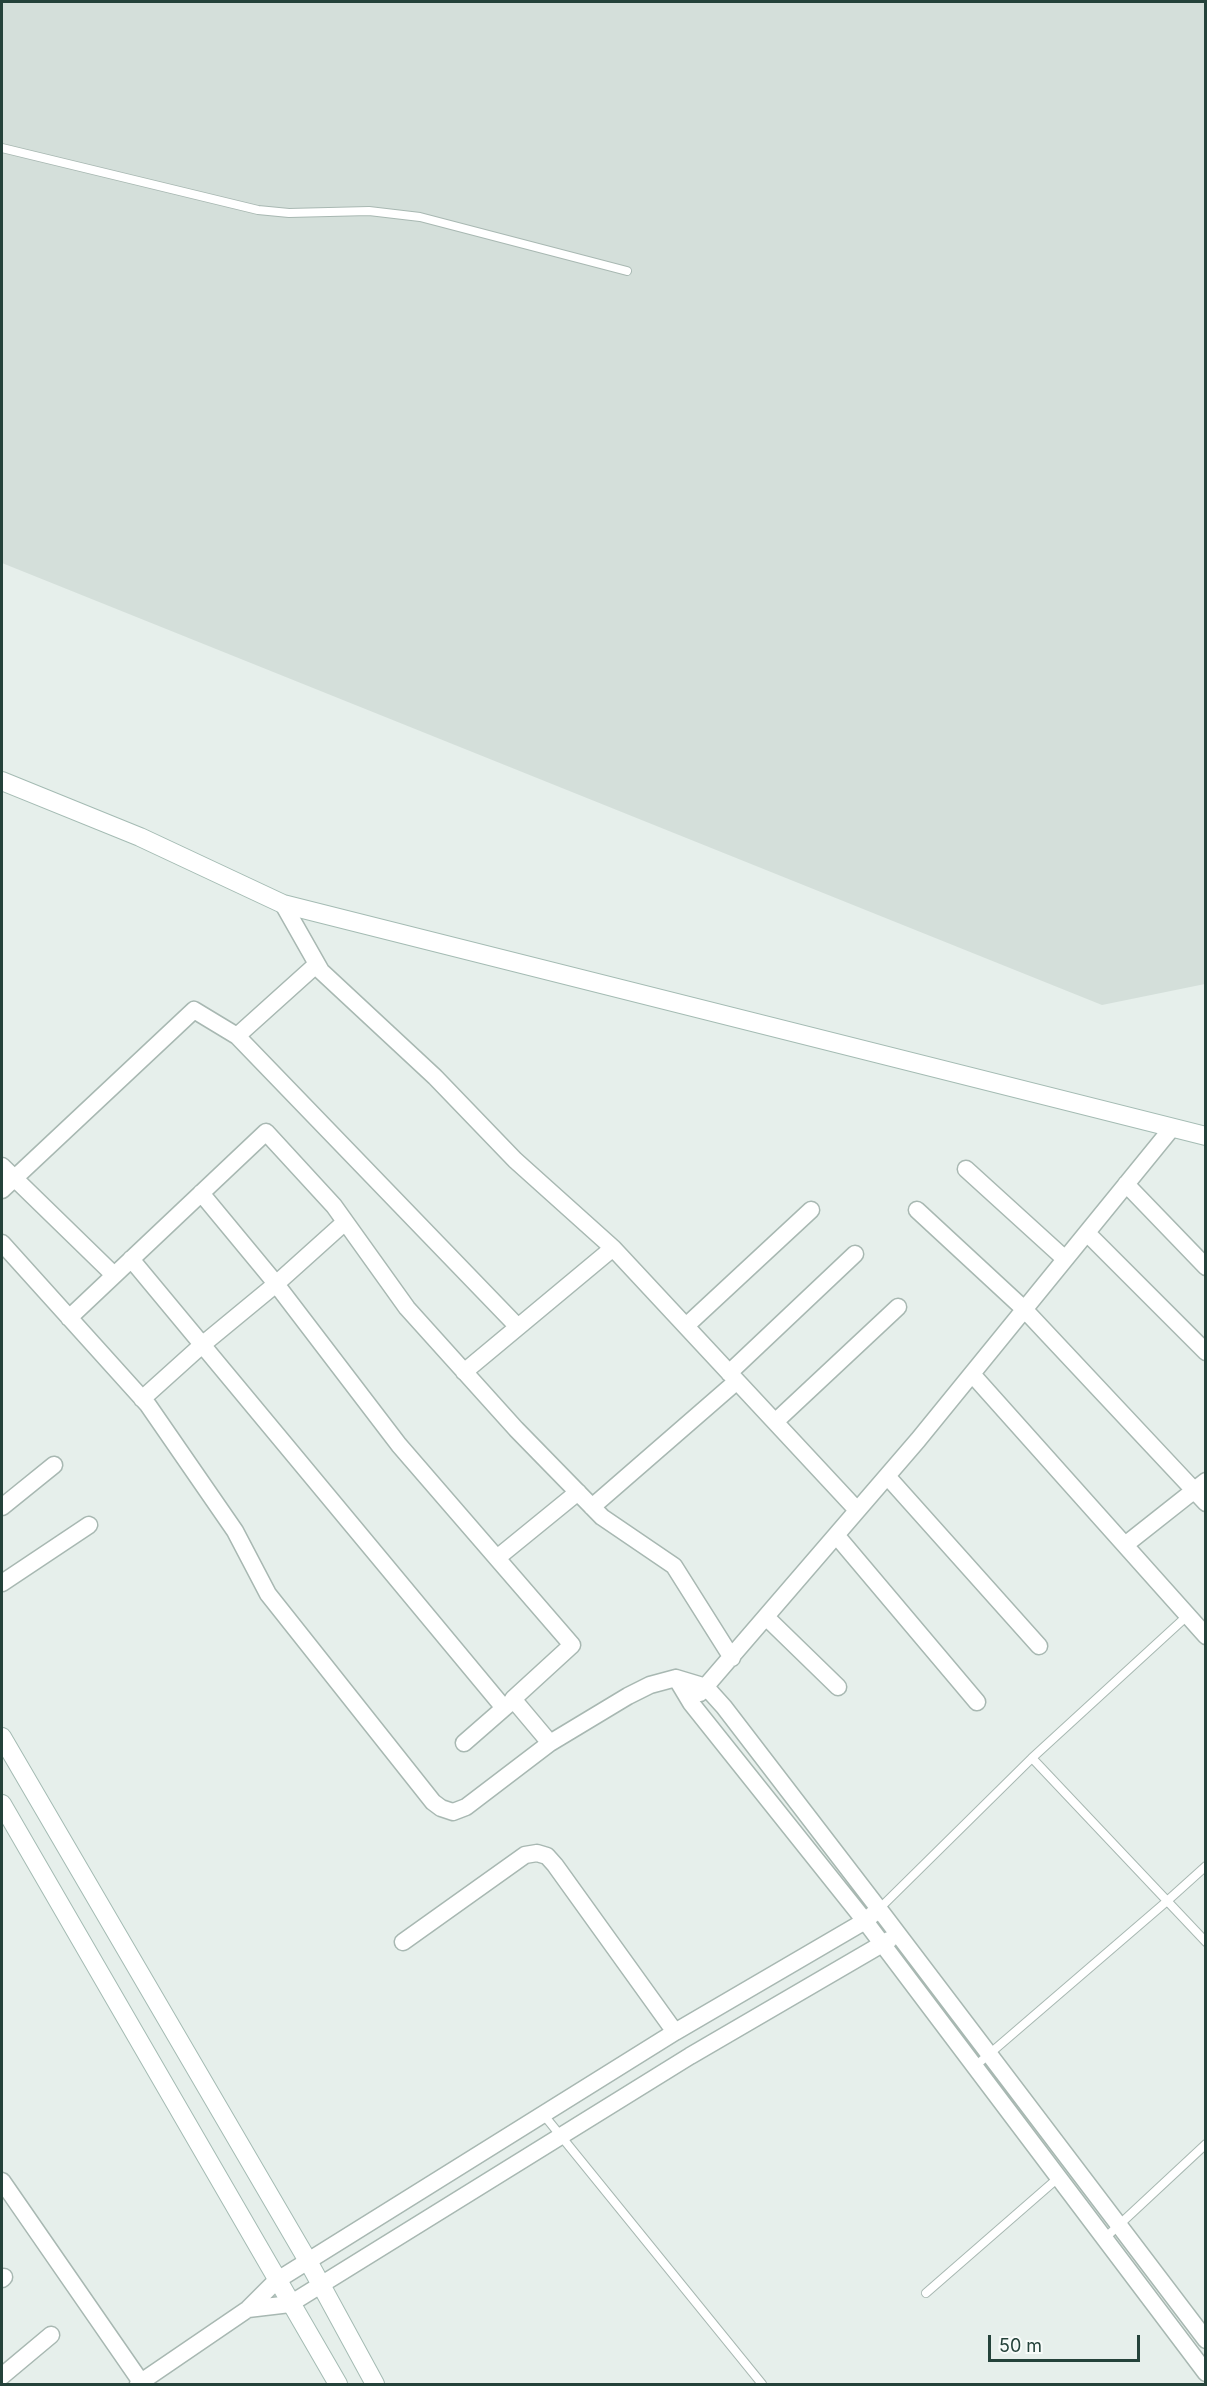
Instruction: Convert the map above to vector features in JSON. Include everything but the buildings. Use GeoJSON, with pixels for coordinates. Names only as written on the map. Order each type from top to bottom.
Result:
{"type":"FeatureCollection","features":[{"type":"Feature","properties":{"kind":"main road"},"geometry":{"type":"LineString","coordinates":[[2,781],[140,837],[283,904],[1206,1136]]}},
{"type":"Feature","properties":{"kind":"main road"},"geometry":{"type":"LineString","coordinates":[[2,1737],[308,2261],[375,2385]]}},
{"type":"Feature","properties":{"kind":"main road"},"geometry":{"type":"LineString","coordinates":[[2,1804],[338,2385]]}},
{"type":"Feature","properties":{"kind":"street"},"geometry":{"type":"LineString","coordinates":[[283,904],[321,971],[435,1077],[515,1160],[613,1248],[857,1510]]}},
{"type":"Feature","properties":{"kind":"street"},"geometry":{"type":"LineString","coordinates":[[237,1036],[317,964]]}},
{"type":"Feature","properties":{"kind":"street"},"geometry":{"type":"LineString","coordinates":[[2,1190],[194,1010],[237,1036],[518,1328]]}},
{"type":"Feature","properties":{"kind":"street"},"geometry":{"type":"LineString","coordinates":[[691,1703],[732,1659],[972,1374],[1172,1128]]}},
{"type":"Feature","properties":{"kind":"street"},"geometry":{"type":"LineString","coordinates":[[69,1318],[267,1132],[334,1206],[408,1308],[516,1429],[602,1517],[674,1566],[732,1659]]}},
{"type":"Feature","properties":{"kind":"street"},"geometry":{"type":"LineString","coordinates":[[2,1166],[114,1275]]}},
{"type":"Feature","properties":{"kind":"street"},"geometry":{"type":"LineString","coordinates":[[966,1169],[1065,1259]]}},
{"type":"Feature","properties":{"kind":"street"},"geometry":{"type":"LineString","coordinates":[[1126,1184],[1206,1267]]}},
{"type":"Feature","properties":{"kind":"street"},"geometry":{"type":"LineString","coordinates":[[201,1193],[276,1284],[399,1445],[572,1645],[464,1743]]}},
{"type":"Feature","properties":{"kind":"street"},"geometry":{"type":"LineString","coordinates":[[686,1326],[811,1210]]}},
{"type":"Feature","properties":{"kind":"street"},"geometry":{"type":"LineString","coordinates":[[917,1210],[1024,1309],[1199,1485],[1206,1503]]}},
{"type":"Feature","properties":{"kind":"street"},"geometry":{"type":"LineString","coordinates":[[142,1399],[345,1222]]}},
{"type":"Feature","properties":{"kind":"street"},"geometry":{"type":"LineString","coordinates":[[1087,1233],[1206,1352]]}},
{"type":"Feature","properties":{"kind":"street"},"geometry":{"type":"LineString","coordinates":[[2,1243],[142,1399],[235,1531],[268,1594],[433,1802],[441,1808],[453,1812],[466,1807],[550,1743],[650,1685],[676,1678],[705,1687],[724,1707],[879,1909],[1206,2340]]}},
{"type":"Feature","properties":{"kind":"street"},"geometry":{"type":"LineString","coordinates":[[464,1372],[613,1248]]}},
{"type":"Feature","properties":{"kind":"street"},"geometry":{"type":"LineString","coordinates":[[592,1507],[733,1377],[855,1254]]}},
{"type":"Feature","properties":{"kind":"street"},"geometry":{"type":"LineString","coordinates":[[131,1259],[509,1704],[550,1743]]}},
{"type":"Feature","properties":{"kind":"street"},"geometry":{"type":"LineString","coordinates":[[775,1422],[898,1307]]}},
{"type":"Feature","properties":{"kind":"street"},"geometry":{"type":"LineString","coordinates":[[972,1374],[1206,1636]]}},
{"type":"Feature","properties":{"kind":"street"},"geometry":{"type":"LineString","coordinates":[[2,1507],[54,1465]]}},
{"type":"Feature","properties":{"kind":"street"},"geometry":{"type":"LineString","coordinates":[[886,1476],[1039,1646]]}},
{"type":"Feature","properties":{"kind":"street"},"geometry":{"type":"LineString","coordinates":[[1125,1545],[1199,1485]]}},
{"type":"Feature","properties":{"kind":"street"},"geometry":{"type":"LineString","coordinates":[[497,1557],[578,1492]]}},
{"type":"Feature","properties":{"kind":"street"},"geometry":{"type":"LineString","coordinates":[[2,1583],[89,1525]]}},
{"type":"Feature","properties":{"kind":"street"},"geometry":{"type":"LineString","coordinates":[[836,1535],[977,1702]]}},
{"type":"Feature","properties":{"kind":"street"},"geometry":{"type":"LineString","coordinates":[[766,1617],[838,1687]]}},
{"type":"Feature","properties":{"kind":"street"},"geometry":{"type":"LineString","coordinates":[[676,1678],[691,1703],[865,1921],[973,2068],[1206,2373]]}},
{"type":"Feature","properties":{"kind":"street"},"geometry":{"type":"LineString","coordinates":[[403,1942],[525,1855],[537,1853],[547,1856],[675,2031]]}},
{"type":"Feature","properties":{"kind":"street"},"geometry":{"type":"LineString","coordinates":[[2,2181],[139,2383],[248,2309],[276,2281],[675,2031],[865,1921],[879,1909]]}},
{"type":"Feature","properties":{"kind":"street"},"geometry":{"type":"LineString","coordinates":[[248,2309],[290,2304],[690,2056],[898,1934]]}},
{"type":"Feature","properties":{"kind":"street"},"geometry":{"type":"LineString","coordinates":[[2,2376],[51,2335]]}},
{"type":"Feature","properties":{"kind":"lane"},"geometry":{"type":"LineString","coordinates":[[2,148],[258,210],[289,213],[369,211],[420,217],[627,271]]}},
{"type":"Feature","properties":{"kind":"lane"},"geometry":{"type":"LineString","coordinates":[[879,1909],[1032,1758],[1187,1616]]}},
{"type":"Feature","properties":{"kind":"lane"},"geometry":{"type":"LineString","coordinates":[[1032,1758],[1206,1942]]}},
{"type":"Feature","properties":{"kind":"lane"},"geometry":{"type":"LineString","coordinates":[[973,2068],[1206,1866]]}},
{"type":"Feature","properties":{"kind":"lane"},"geometry":{"type":"LineString","coordinates":[[543,2114],[762,2385]]}},
{"type":"Feature","properties":{"kind":"lane"},"geometry":{"type":"LineString","coordinates":[[1105,2238],[1206,2144]]}},
{"type":"Feature","properties":{"kind":"lane"},"geometry":{"type":"LineString","coordinates":[[926,2293],[1058,2178]]}},
{"type":"Feature","properties":{"kind":"shaded area"},"geometry":{"type":"Polygon","coordinates":[[[2,2],[1205,2],[1205,984],[1102,1005],[2,563],[2,2]]]}}]}
